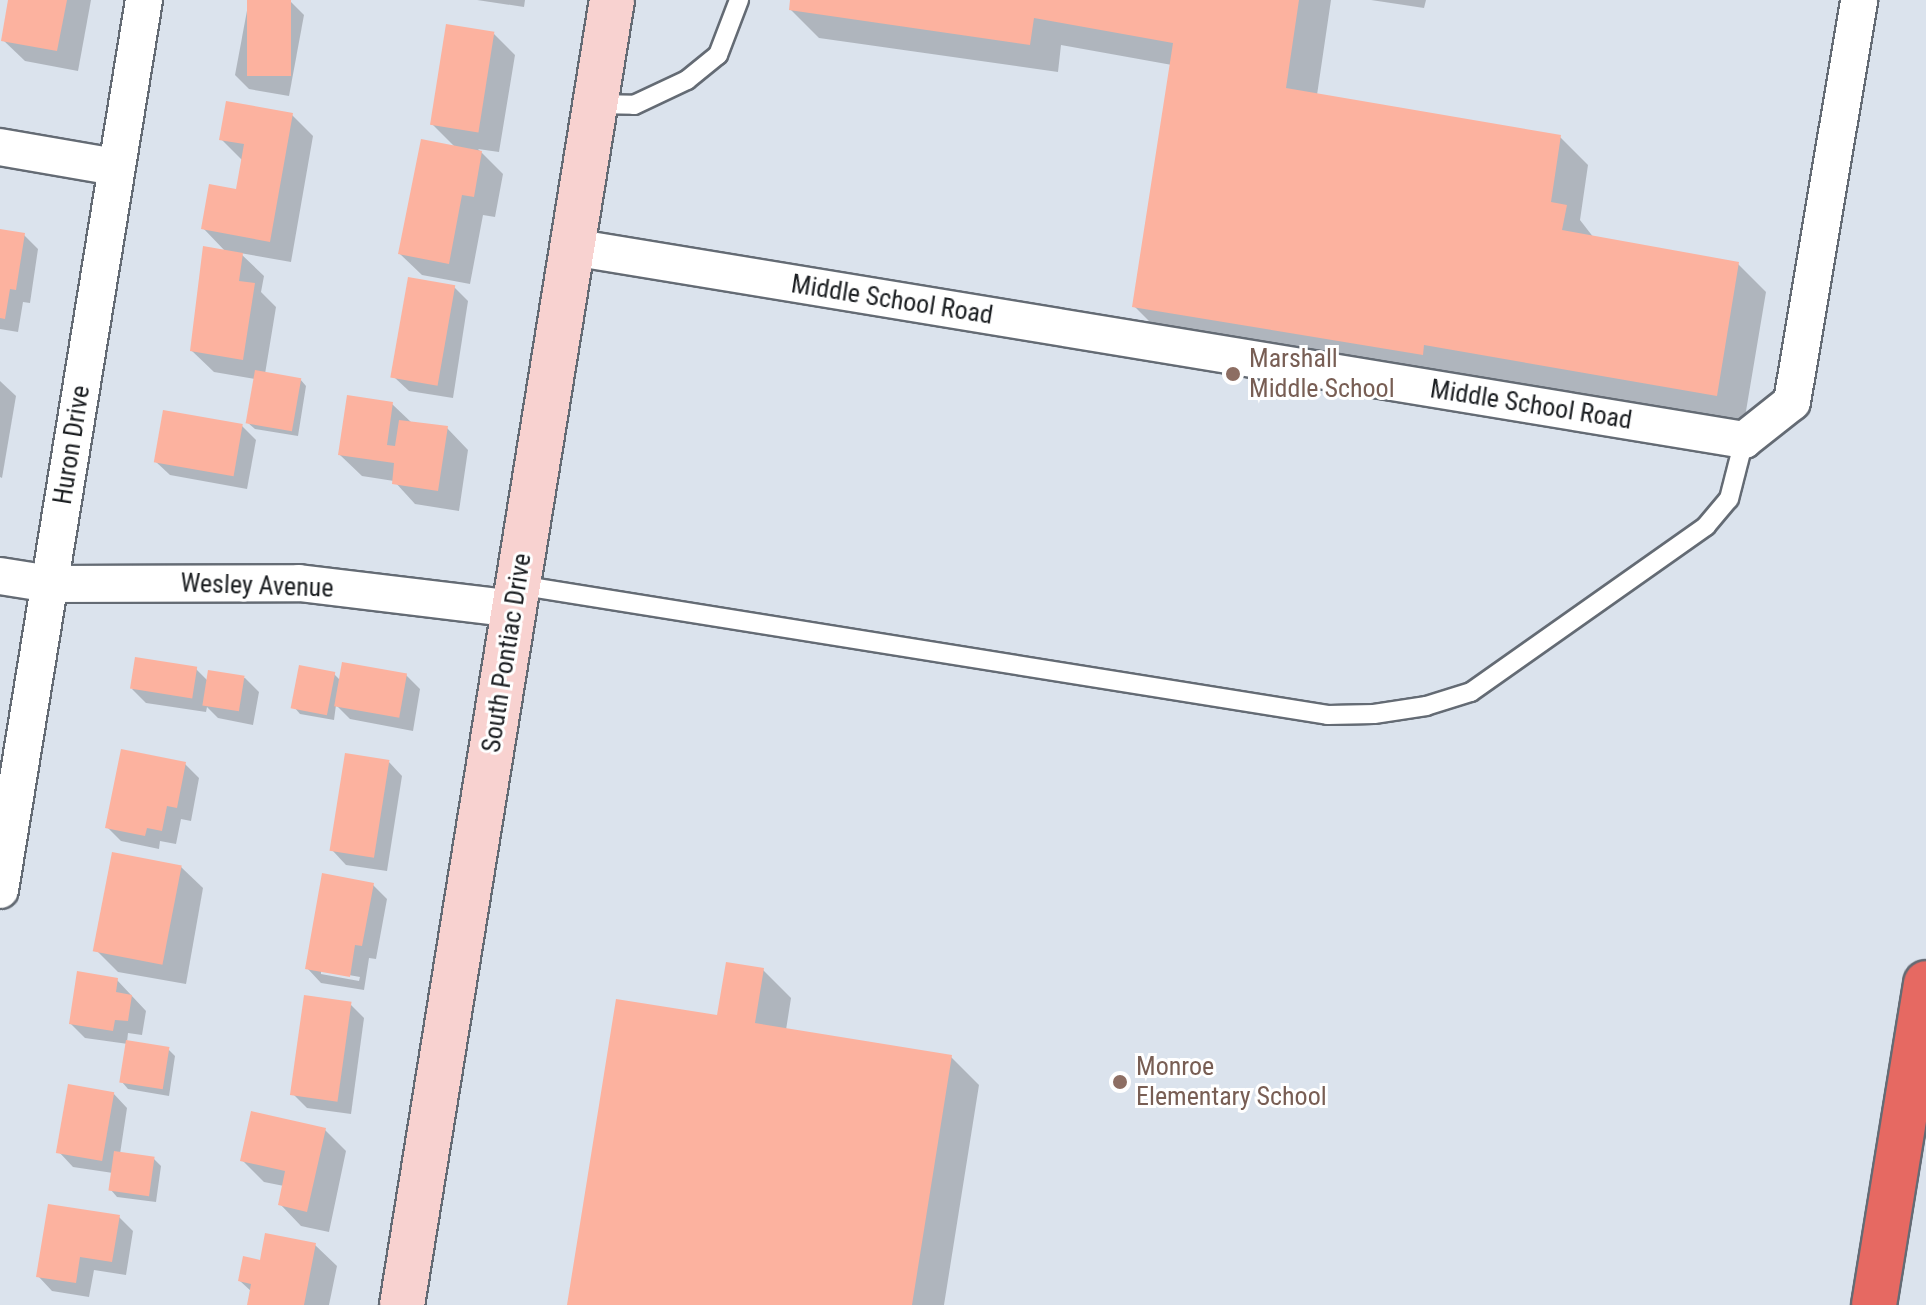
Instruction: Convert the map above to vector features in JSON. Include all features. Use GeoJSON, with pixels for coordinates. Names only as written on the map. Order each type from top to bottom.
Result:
{"type":"FeatureCollection","features":[{"type":"Feature","properties":{"kind":"highway"},"geometry":{"type":"LineString","coordinates":[[1874,1305],[1926,983]]}},
{"type":"Feature","properties":{"kind":"street","name":"Huron Drive"},"geometry":{"type":"LineString","coordinates":[[0,890],[144,0]]}},
{"type":"Feature","properties":{"kind":"street","name":"South Pontiac Drive"},"geometry":{"type":"LineString","coordinates":[[402,1305],[612,0]]}},
{"type":"Feature","properties":{"kind":"street"},"geometry":{"type":"LineString","coordinates":[[1744,440],[1792,402],[1859,0]]}},
{"type":"Feature","properties":{"kind":"street"},"geometry":{"type":"LineString","coordinates":[[0,147],[116,167]]}},
{"type":"Feature","properties":{"kind":"street","name":"Middle School Road"},"geometry":{"type":"LineString","coordinates":[[572,247],[1744,440]]}},
{"type":"Feature","properties":{"kind":"street","name":"Wesley Avenue"},"geometry":{"type":"LineString","coordinates":[[0,576],[50,584],[299,583],[516,597]]}},
{"type":"Feature","properties":{"kind":"lane"},"geometry":{"type":"LineString","coordinates":[[595,104],[634,105],[687,80],[718,55],[739,0]]}},
{"type":"Feature","properties":{"kind":"lane"},"geometry":{"type":"LineString","coordinates":[[516,597],[1328,715],[1374,714],[1426,706],[1471,692],[1706,526],[1729,499],[1744,440]]}},
{"type":"Feature","properties":{"kind":"building"},"geometry":{"type":"Polygon","coordinates":[[[8,0],[67,0],[57,51],[1,41],[8,0]]]}},
{"type":"Feature","properties":{"kind":"building"},"geometry":{"type":"Polygon","coordinates":[[[247,0],[291,0],[291,76],[247,76],[247,0]]]}},
{"type":"Feature","properties":{"kind":"building","name":"Marshall Middle School"},"geometry":{"type":"Polygon","coordinates":[[[790,0],[1299,0],[1286,88],[1561,135],[1551,202],[1567,205],[1562,230],[1739,262],[1717,396],[1424,345],[1423,355],[1132,307],[1173,43],[1034,18],[1030,45],[789,10],[790,0]]]}},
{"type":"Feature","properties":{"kind":"building"},"geometry":{"type":"Polygon","coordinates":[[[446,24],[494,32],[478,132],[430,125],[446,24]]]}},
{"type":"Feature","properties":{"kind":"building"},"geometry":{"type":"Polygon","coordinates":[[[226,101],[293,113],[270,242],[201,229],[209,184],[236,189],[244,144],[219,140],[226,101]]]}},
{"type":"Feature","properties":{"kind":"building"},"geometry":{"type":"Polygon","coordinates":[[[421,139],[482,151],[474,197],[462,195],[449,264],[398,254],[421,139]]]}},
{"type":"Feature","properties":{"kind":"building"},"geometry":{"type":"Polygon","coordinates":[[[0,229],[25,233],[16,290],[10,289],[5,319],[0,318],[0,229]]]}},
{"type":"Feature","properties":{"kind":"building"},"geometry":{"type":"Polygon","coordinates":[[[203,246],[243,253],[239,281],[255,283],[243,360],[190,351],[203,246]]]}},
{"type":"Feature","properties":{"kind":"building"},"geometry":{"type":"Polygon","coordinates":[[[408,277],[455,285],[438,386],[390,377],[408,277]]]}},
{"type":"Feature","properties":{"kind":"building"},"geometry":{"type":"Polygon","coordinates":[[[255,370],[301,378],[292,431],[246,423],[255,370]]]}},
{"type":"Feature","properties":{"kind":"building"},"geometry":{"type":"Polygon","coordinates":[[[347,395],[393,402],[387,445],[395,446],[399,420],[448,426],[438,491],[392,484],[394,463],[338,455],[347,395]]]}},
{"type":"Feature","properties":{"kind":"building"},"geometry":{"type":"Polygon","coordinates":[[[163,410],[243,424],[234,476],[154,462],[163,410]]]}},
{"type":"Feature","properties":{"kind":"building"},"geometry":{"type":"Polygon","coordinates":[[[135,657],[197,667],[192,698],[130,689],[135,657]]]}},
{"type":"Feature","properties":{"kind":"building"},"geometry":{"type":"Polygon","coordinates":[[[342,662],[407,673],[399,718],[334,706],[342,662]]]}},
{"type":"Feature","properties":{"kind":"building"},"geometry":{"type":"Polygon","coordinates":[[[299,665],[335,672],[327,715],[291,708],[299,665]]]}},
{"type":"Feature","properties":{"kind":"building"},"geometry":{"type":"Polygon","coordinates":[[[208,670],[245,676],[239,711],[202,706],[208,670]]]}},
{"type":"Feature","properties":{"kind":"building"},"geometry":{"type":"Polygon","coordinates":[[[121,749],[186,762],[177,808],[167,806],[162,831],[147,828],[145,836],[105,828],[121,749]]]}},
{"type":"Feature","properties":{"kind":"building"},"geometry":{"type":"Polygon","coordinates":[[[345,753],[389,760],[374,858],[330,851],[345,753]]]}},
{"type":"Feature","properties":{"kind":"building"},"geometry":{"type":"Polygon","coordinates":[[[112,852],[182,866],[162,965],[93,951],[112,852]]]}},
{"type":"Feature","properties":{"kind":"building"},"geometry":{"type":"Polygon","coordinates":[[[322,873],[374,883],[362,946],[355,945],[350,977],[305,969],[322,873]]]}},
{"type":"Feature","properties":{"kind":"building"},"geometry":{"type":"Polygon","coordinates":[[[726,962],[764,968],[755,1023],[952,1055],[912,1305],[567,1305],[616,999],[717,1015],[726,962]]]}},
{"type":"Feature","properties":{"kind":"building"},"geometry":{"type":"Polygon","coordinates":[[[77,971],[118,978],[116,992],[132,995],[128,1021],[115,1020],[113,1031],[69,1024],[77,971]]]}},
{"type":"Feature","properties":{"kind":"building"},"geometry":{"type":"Polygon","coordinates":[[[304,995],[352,1002],[337,1102],[290,1095],[304,995]]]}},
{"type":"Feature","properties":{"kind":"building"},"geometry":{"type":"Polygon","coordinates":[[[126,1040],[169,1047],[163,1089],[119,1082],[126,1040]]]}},
{"type":"Feature","properties":{"kind":"building"},"geometry":{"type":"Polygon","coordinates":[[[68,1084],[114,1092],[102,1161],[56,1153],[68,1084]]]}},
{"type":"Feature","properties":{"kind":"building"},"geometry":{"type":"Polygon","coordinates":[[[251,1111],[326,1128],[307,1212],[278,1205],[285,1171],[240,1161],[251,1111]]]}},
{"type":"Feature","properties":{"kind":"building"},"geometry":{"type":"Polygon","coordinates":[[[114,1151],[155,1157],[149,1196],[108,1191],[114,1151]]]}},
{"type":"Feature","properties":{"kind":"building"},"geometry":{"type":"Polygon","coordinates":[[[48,1204],[120,1215],[112,1262],[80,1257],[76,1283],[36,1277],[48,1204]]]}},
{"type":"Feature","properties":{"kind":"building"},"geometry":{"type":"Polygon","coordinates":[[[265,1233],[316,1243],[304,1305],[247,1305],[251,1284],[238,1281],[243,1256],[260,1260],[265,1233]]]}},
{"type":"Feature","properties":{"kind":"place","name":"Marshall Middle School"},"geometry":{"type":"Point","coordinates":[1233,374]}},
{"type":"Feature","properties":{"kind":"place","name":"Monroe Elementary School"},"geometry":{"type":"Point","coordinates":[1120,1082]}}]}
